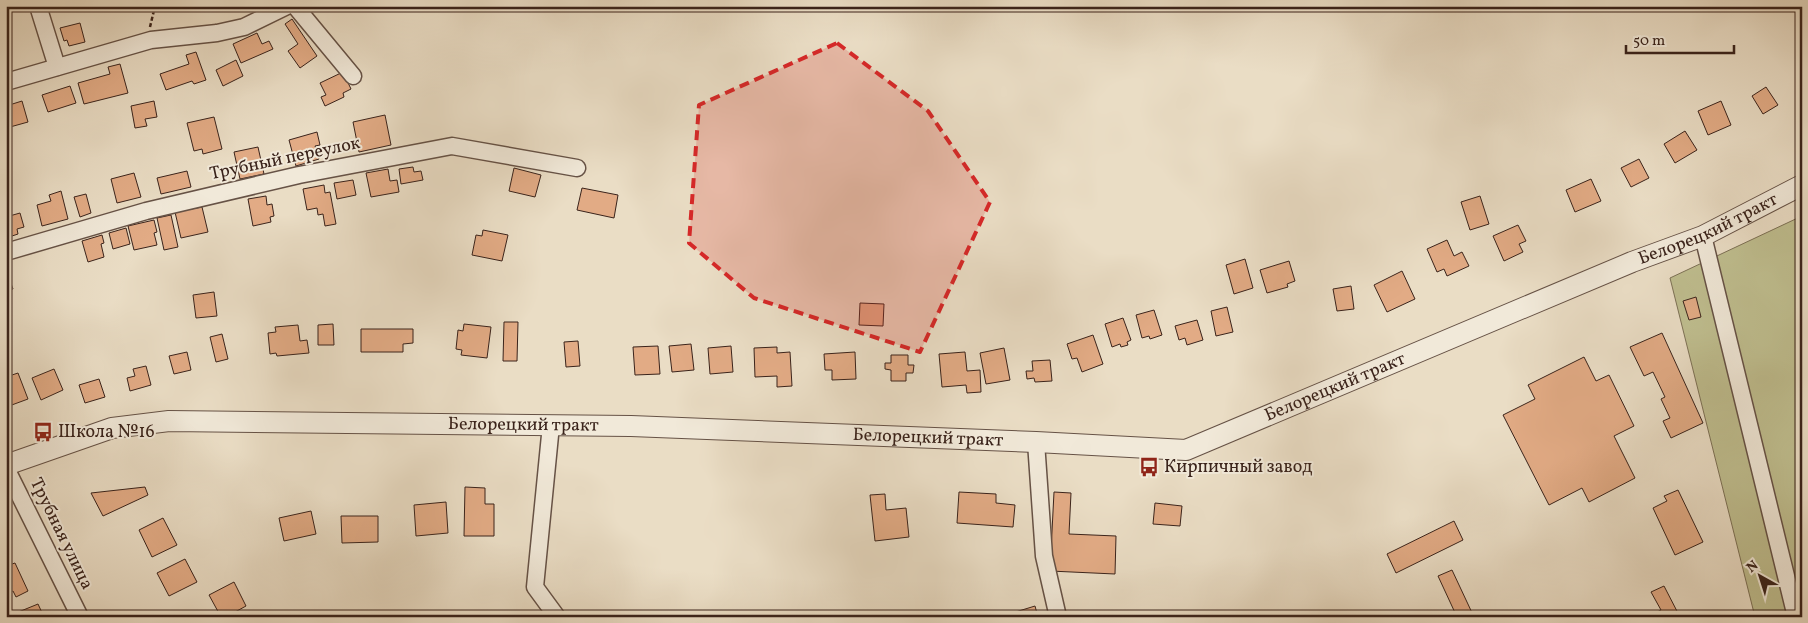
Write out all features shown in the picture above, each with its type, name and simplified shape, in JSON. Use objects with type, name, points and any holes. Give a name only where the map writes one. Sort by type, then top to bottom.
[{"type":"street","points":[[38,6],[57,67]]},
{"type":"street","points":[[6,82],[152,40],[217,33],[244,26],[287,6]]},
{"type":"street","points":[[294,6],[353,76]]},
{"type":"street","name":"Трубный переулок","points":[[6,252],[146,211],[300,175],[452,146],[577,168]]},
{"type":"street","name":"Белорецкий тракт","points":[[6,467],[112,428],[169,421],[631,426],[1036,442],[1186,450],[1632,262],[1703,236],[1802,185]]},
{"type":"street","points":[[1703,236],[1796,617]]},
{"type":"street","points":[[551,425],[535,587],[557,617]]},
{"type":"street","points":[[1036,442],[1044,556],[1058,617]]},
{"type":"street","name":"Трубная улица","points":[[6,467],[80,617]]},
{"type":"path","points":[[150,24],[155,6]]},
{"type":"highlighted area","points":[[837,43],[928,111],[990,202],[920,352],[754,298],[689,243],[699,105]]},
{"type":"shaded area","points":[[1802,216],[1802,617],[1755,617],[1670,278]]},
{"type":"building","points":[[292,19],[317,56],[300,68],[288,51],[298,44],[285,24]]},
{"type":"building","points":[[80,23],[85,42],[69,46],[67,40],[64,41],[60,28]]},
{"type":"building","points":[[257,33],[262,44],[269,41],[273,49],[241,63],[233,44]]},
{"type":"building","points":[[196,52],[206,80],[194,84],[192,81],[166,90],[160,74],[189,64],[186,55]]},
{"type":"building","points":[[236,60],[243,76],[223,86],[216,70]]},
{"type":"building","points":[[120,64],[128,93],[84,104],[78,83],[110,74],[108,67]]},
{"type":"building","points":[[343,72],[351,89],[343,93],[344,97],[325,106],[321,97],[326,95],[320,83]]},
{"type":"building","points":[[70,86],[76,103],[48,112],[42,95]]},
{"type":"building","points":[[1766,87],[1778,105],[1763,114],[1752,96]]},
{"type":"building","points":[[22,101],[28,122],[10,127],[6,106]]},
{"type":"building","points":[[154,101],[157,117],[145,119],[147,126],[135,128],[131,106]]},
{"type":"building","points":[[1721,101],[1731,125],[1708,135],[1698,111]]},
{"type":"building","points":[[385,115],[391,145],[359,152],[353,122]]},
{"type":"building","points":[[214,117],[222,149],[203,154],[202,149],[194,151],[187,123]]},
{"type":"building","points":[[1685,131],[1697,150],[1675,163],[1664,144]]},
{"type":"building","points":[[317,132],[320,145],[315,146],[319,159],[296,166],[289,140]]},
{"type":"building","points":[[258,147],[264,174],[240,179],[234,152]]},
{"type":"building","points":[[1639,159],[1649,178],[1631,187],[1621,168]]},
{"type":"building","points":[[413,167],[414,172],[421,171],[423,180],[401,184],[399,169]]},
{"type":"building","points":[[514,168],[541,175],[535,197],[509,191]]},
{"type":"building","points":[[388,169],[390,181],[397,180],[399,192],[371,197],[366,173]]},
{"type":"building","points":[[187,171],[191,187],[161,194],[157,178]]},
{"type":"building","points":[[134,173],[141,197],[117,203],[111,179]]},
{"type":"building","points":[[1591,179],[1601,201],[1575,212],[1566,190]]},
{"type":"building","points":[[353,180],[356,195],[337,199],[334,183]]},
{"type":"building","points":[[324,185],[325,193],[330,192],[336,224],[325,226],[323,214],[318,215],[317,208],[307,210],[303,189]]},
{"type":"building","points":[[582,188],[618,195],[614,218],[577,210]]},
{"type":"building","points":[[61,191],[68,219],[42,226],[37,205],[51,201],[49,195]]},
{"type":"building","points":[[86,194],[91,213],[80,217],[74,197]]},
{"type":"building","points":[[266,196],[267,205],[272,204],[274,216],[270,217],[271,222],[253,226],[248,199]]},
{"type":"building","points":[[1480,196],[1489,224],[1470,230],[1461,202]]},
{"type":"building","points":[[202,207],[208,232],[181,238],[175,212]]},
{"type":"building","points":[[20,213],[24,227],[17,229],[18,234],[6,238],[6,217]]},
{"type":"building","points":[[171,215],[178,247],[164,250],[157,218]]},
{"type":"building","points":[[154,220],[157,232],[154,233],[157,245],[134,250],[128,226]]},
{"type":"building","points":[[1518,225],[1526,241],[1519,244],[1523,252],[1504,261],[1493,236]]},
{"type":"building","points":[[126,228],[130,244],[113,249],[109,233]]},
{"type":"building","points":[[483,230],[508,235],[502,261],[472,255],[476,235],[482,236]]},
{"type":"building","points":[[102,235],[104,243],[101,244],[104,257],[88,262],[82,241]]},
{"type":"building","points":[[1447,240],[1454,256],[1462,252],[1469,266],[1447,276],[1444,269],[1437,272],[1427,249]]},
{"type":"building","points":[[1245,259],[1253,288],[1234,294],[1226,265]]},
{"type":"building","points":[[1289,261],[1295,281],[1287,284],[1288,287],[1267,293],[1260,270]]},
{"type":"building","points":[[6,269],[13,289],[6,291]]},
{"type":"building","points":[[1402,271],[1415,299],[1387,312],[1374,285]]},
{"type":"building","points":[[1351,286],[1354,309],[1337,311],[1333,289]]},
{"type":"building","points":[[214,292],[217,316],[196,318],[193,295]]},
{"type":"building","points":[[1696,297],[1701,317],[1689,320],[1683,301]]},
{"type":"building","points":[[860,303],[884,304],[883,326],[859,325]]},
{"type":"building","points":[[1227,307],[1233,332],[1216,336],[1211,311]]},
{"type":"building","points":[[1154,310],[1162,335],[1150,339],[1149,336],[1142,338],[1136,315]]},
{"type":"building","points":[[1123,318],[1131,340],[1127,342],[1128,345],[1121,347],[1120,344],[1112,347],[1105,324]]},
{"type":"building","points":[[1197,320],[1203,340],[1187,345],[1185,338],[1179,340],[1175,326]]},
{"type":"building","points":[[504,322],[518,322],[517,361],[503,361]]},
{"type":"building","points":[[333,324],[334,345],[318,345],[318,325]]},
{"type":"building","points":[[464,324],[491,327],[487,358],[461,355],[462,350],[456,349],[458,330],[463,331]]},
{"type":"building","points":[[298,325],[300,341],[307,340],[309,353],[277,356],[276,353],[270,354],[268,333],[276,332],[275,327]]},
{"type":"building","points":[[361,329],[413,329],[413,343],[403,344],[403,352],[361,352]]},
{"type":"building","points":[[1662,333],[1703,423],[1671,438],[1663,421],[1670,418],[1661,399],[1665,397],[1653,372],[1644,376],[1630,347]]},
{"type":"building","points":[[222,334],[228,359],[216,362],[210,337]]},
{"type":"building","points":[[1093,335],[1103,364],[1082,372],[1077,358],[1072,359],[1067,344]]},
{"type":"building","points":[[578,341],[580,366],[566,367],[564,342]]},
{"type":"building","points":[[691,344],[694,370],[672,372],[669,346]]},
{"type":"building","points":[[658,346],[660,374],[635,375],[633,347]]},
{"type":"building","points":[[731,346],[733,372],[710,374],[708,348]]},
{"type":"building","points":[[777,347],[777,353],[790,352],[792,386],[777,387],[777,376],[755,377],[754,348]]},
{"type":"building","points":[[1004,348],[1010,380],[986,384],[980,353]]},
{"type":"building","points":[[187,352],[191,370],[174,374],[169,356]]},
{"type":"building","points":[[855,352],[856,379],[832,380],[832,370],[825,370],[824,354]]},
{"type":"building","points":[[965,352],[967,371],[980,370],[981,392],[967,393],[966,385],[942,387],[939,354]]},
{"type":"building","points":[[891,355],[908,355],[908,365],[914,365],[913,373],[906,373],[906,381],[891,381],[891,370],[885,369],[885,363],[891,363]]},
{"type":"building","points":[[1584,357],[1596,381],[1609,375],[1634,426],[1614,436],[1635,478],[1589,502],[1582,488],[1549,505],[1503,415],[1535,399],[1528,385]]},
{"type":"building","points":[[1050,360],[1052,381],[1035,382],[1034,378],[1027,379],[1026,371],[1033,371],[1032,361]]},
{"type":"building","points":[[146,366],[151,385],[130,391],[127,378],[135,376],[133,369]]},
{"type":"building","points":[[54,369],[63,390],[41,400],[32,378]]},
{"type":"building","points":[[18,373],[28,399],[9,406],[6,397],[6,377]]},
{"type":"building","points":[[99,379],[105,397],[85,403],[79,385]]},
{"type":"building","points":[[6,413],[11,425],[8,427],[11,435],[6,436]]},
{"type":"building","points":[[145,487],[148,495],[103,516],[91,493]]},
{"type":"building","points":[[465,487],[485,488],[485,504],[494,504],[494,536],[464,536]]},
{"type":"building","points":[[1678,490],[1703,542],[1675,555],[1653,508],[1667,501],[1664,496]]},
{"type":"building","points":[[959,492],[996,494],[996,503],[1015,505],[1013,527],[957,523]]},
{"type":"building","points":[[1054,492],[1071,493],[1069,534],[1116,536],[1115,574],[1050,571]]},
{"type":"building","points":[[885,494],[886,510],[906,508],[909,537],[875,541],[870,495]]},
{"type":"building","points":[[446,502],[448,533],[416,536],[414,505]]},
{"type":"building","points":[[1155,503],[1182,506],[1180,526],[1153,524]]},
{"type":"building","points":[[311,511],[316,534],[284,541],[279,518]]},
{"type":"building","points":[[341,516],[378,516],[378,542],[342,543]]},
{"type":"building","points":[[163,518],[177,545],[152,557],[139,530]]},
{"type":"building","points":[[1454,521],[1463,540],[1396,573],[1387,554]]},
{"type":"building","points":[[185,559],[197,582],[169,596],[157,573]]},
{"type":"building","points":[[15,563],[28,591],[16,597],[13,591],[6,594],[6,566]]},
{"type":"building","points":[[1452,570],[1474,617],[1457,617],[1438,576]]},
{"type":"building","points":[[234,582],[246,606],[226,617],[221,617],[209,595]]},
{"type":"building","points":[[1664,586],[1680,617],[1654,617],[1653,614],[1661,610],[1651,592]]},
{"type":"building","points":[[38,604],[44,617],[17,617],[16,613]]},
{"type":"building","points":[[1035,606],[1038,617],[1009,617],[1009,614]]},
{"type":"place","name":"Школа №16","points":[[43,432]]},
{"type":"place","name":"Кирпичный завод","points":[[1149,467]]}]
